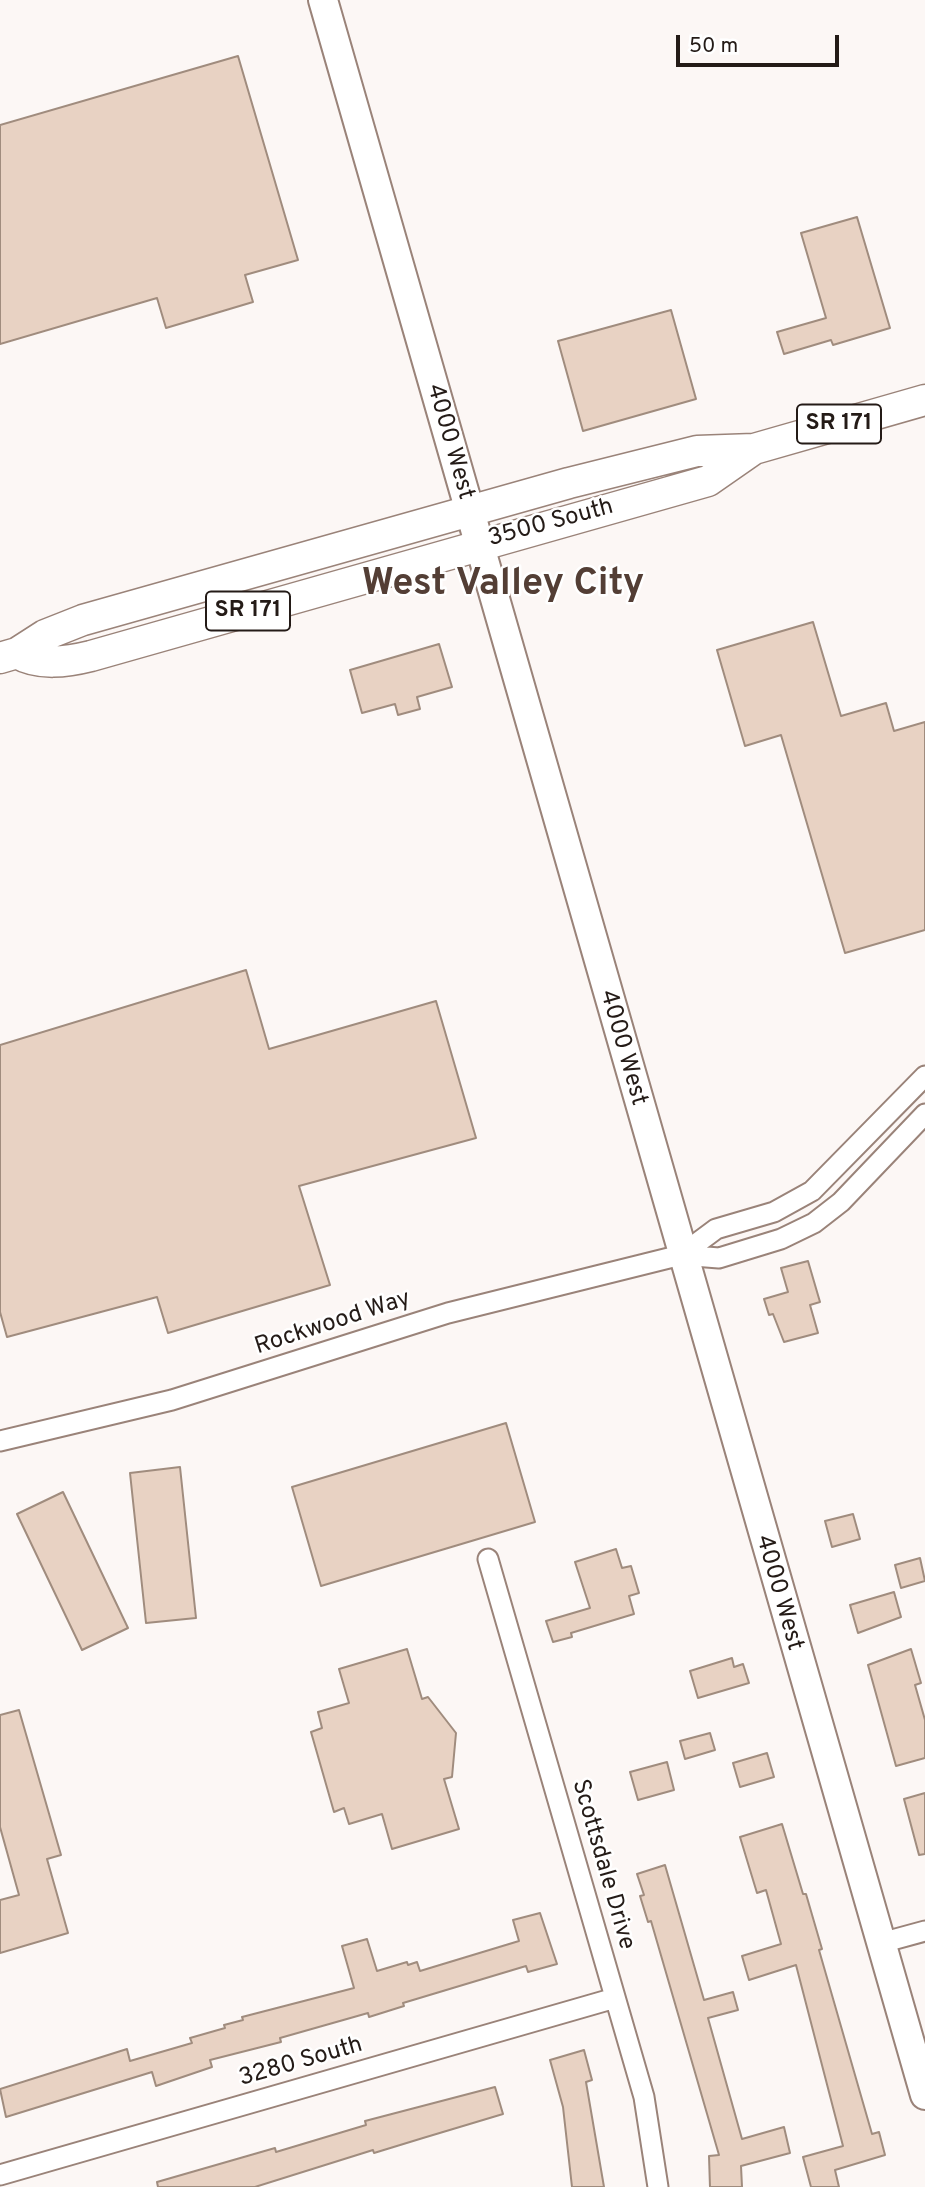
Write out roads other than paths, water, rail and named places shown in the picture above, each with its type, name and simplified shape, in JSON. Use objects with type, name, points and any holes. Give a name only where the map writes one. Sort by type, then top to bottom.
[{"type":"main road","name":"3500 South","points":[[9,656],[45,635],[83,620],[468,510],[697,451],[754,449],[925,400]]},
{"type":"main road","name":"3500 South","points":[[9,656],[45,662],[91,656],[708,481],[754,449]]},
{"type":"street","name":"4000 West","points":[[323,0],[681,1255],[925,2095]]},
{"type":"street","points":[[681,1255],[716,1229],[774,1212],[812,1191],[925,1076]]},
{"type":"street","points":[[681,1255],[719,1258],[766,1245],[807,1227],[841,1202],[925,1114]]},
{"type":"street","name":"Rockwood Way","points":[[0,1441],[172,1400],[448,1313],[681,1255]]},
{"type":"street","name":"Scottsdale Drive","points":[[488,1559],[650,2118],[658,2187]]},
{"type":"street","points":[[881,1943],[925,1931]]},
{"type":"street","name":"3280 South","points":[[0,2175],[615,1998]]},
{"type":"district","name":"West Valley City","points":[[503,586]]}]
